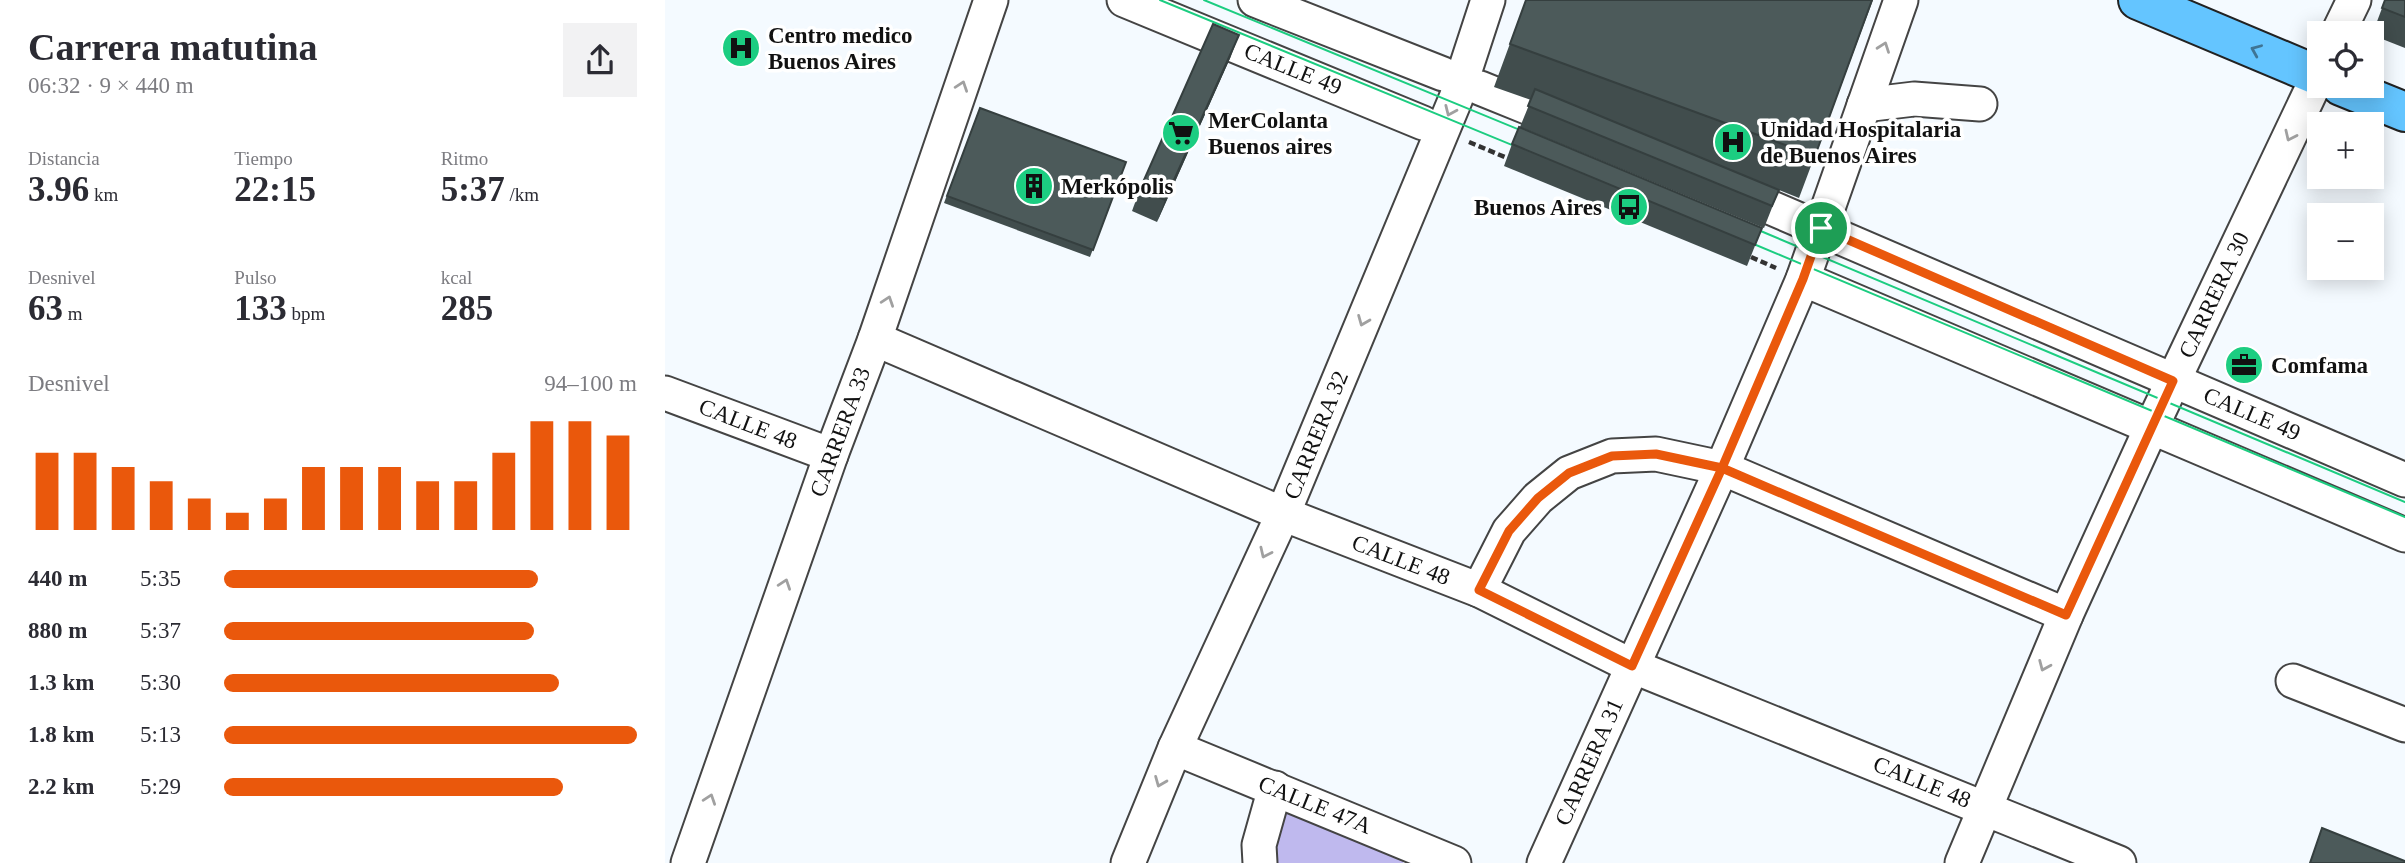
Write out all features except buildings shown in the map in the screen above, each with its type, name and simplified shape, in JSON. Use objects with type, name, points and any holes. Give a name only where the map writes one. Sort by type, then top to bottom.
[{"type":"main road","points":[[2138,0],[2307,70]]},
{"type":"main road","points":[[2371,98],[2405,112]]},
{"type":"street","name":"CARRERA 33","points":[[688,863],[831,456],[875,339],[991,0]]},
{"type":"street","name":"CALLE 49","points":[[1124,0],[1423,123]]},
{"type":"street","points":[[1255,0],[1443,74]]},
{"type":"street","name":"CARRERA 32","points":[[1128,863],[1175,748],[1283,514],[1456,98],[1488,0]]},
{"type":"street","name":"CARRERA 31","points":[[1544,863],[1722,468],[1803,279],[1901,0]]},
{"type":"street","points":[[2344,21],[2354,0]]},
{"type":"street","points":[[1480,88],[1594,134]]},
{"type":"street","name":"CARRERA 30","points":[[1962,863],[2066,615],[2307,98]]},
{"type":"street","points":[[1864,105],[1914,99],[1980,104]]},
{"type":"street","name":"CALLE 49","points":[[1708,181],[2405,480]]},
{"type":"street","points":[[1803,279],[2405,535]]},
{"type":"street","name":"CALLE 48","points":[[875,339],[1283,514],[1479,590],[1632,666],[2119,863]]},
{"type":"street","name":"CALLE 48","points":[[665,393],[831,456]]},
{"type":"street","points":[[1479,590],[1509,531],[1538,498],[1569,473],[1612,456],[1656,454],[1722,468],[2066,615]]},
{"type":"street","points":[[2293,681],[2405,725]]},
{"type":"street","name":"CALLE 47A","points":[[1175,748],[1275,788],[1413,855],[1454,863]]},
{"type":"street","points":[[1260,863],[1259,845],[1275,788]]},
{"type":"street","points":[[665,858],[678,863]]},
{"type":"path","points":[[1459,138],[1507,158]]},
{"type":"shaded area","points":[[1280,808],[1405,858],[1403,863],[1273,863]]},
{"type":"tram line","points":[[1160,0],[1529,152]]},
{"type":"tram line","points":[[1204,0],[1537,137]]},
{"type":"tram line","points":[[1744,224],[2405,502]]},
{"type":"tram line","points":[[1737,237],[2405,517]]},
{"type":"place","name":"Centro medico Buenos Aires","points":[[741,48]]},
{"type":"place","name":"MerColanta Buenos aires","points":[[1181,133]]},
{"type":"place","name":"Unidad Hospitalaria de Buenos Aires","points":[[1733,142]]},
{"type":"place","name":"Merkópolis","points":[[1034,186]]},
{"type":"place","name":"Buenos Aires","points":[[1629,207]]},
{"type":"place","name":"Comfama","points":[[2244,365]]},
{"type":"route","points":[[1821,228],[1803,279],[1722,468],[1656,454],[1612,456],[1569,473],[1538,498],[1509,531],[1479,590],[1632,666],[1722,468],[2066,615],[2173,381],[1821,228]]}]
